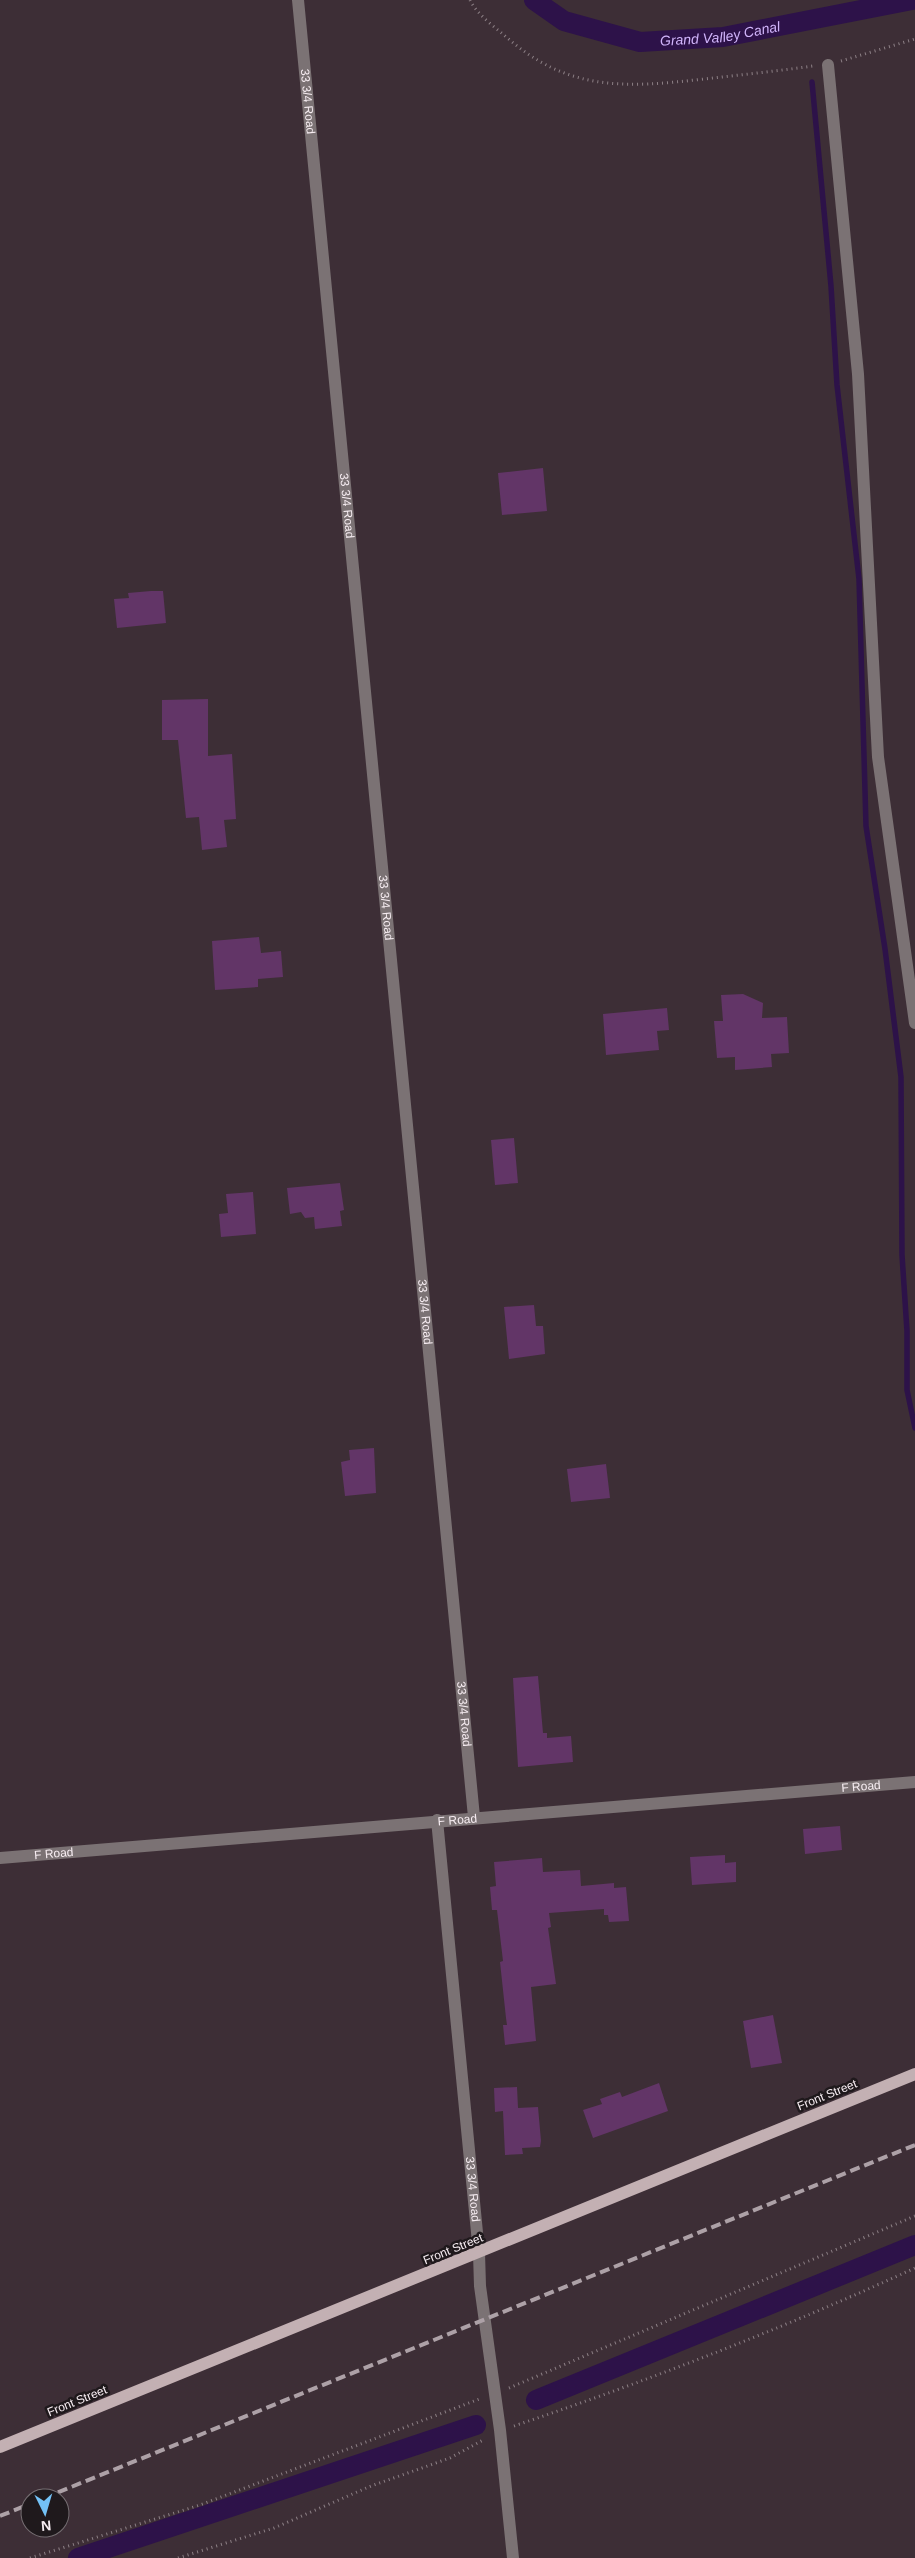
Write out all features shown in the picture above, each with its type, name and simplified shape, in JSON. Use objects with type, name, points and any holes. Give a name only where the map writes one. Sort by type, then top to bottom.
[{"type":"main road","name":"Front Street","points":[[0,2447],[915,2074]]},
{"type":"street","name":"33 3/4 Road","points":[[298,0],[474,1817]]},
{"type":"street","points":[[828,65],[858,374],[878,756],[915,1023]]},
{"type":"street","name":"F Road","points":[[0,1858],[437,1820],[915,1782]]},
{"type":"street","name":"33 3/4 Road","points":[[437,1820],[479,2253],[480,2286],[500,2430],[513,2558]]},
{"type":"path","points":[[470,0],[474,8],[512,42],[552,69],[596,82],[642,86],[828,65],[881,51],[915,39]]},
{"type":"path","points":[[30,2558],[200,2505],[495,2393],[915,2216]]},
{"type":"path","points":[[178,2558],[274,2528],[371,2486],[450,2458],[500,2430],[603,2396],[814,2314],[915,2268]]},
{"type":"building","points":[[543,468],[547,511],[502,515],[498,473]]},
{"type":"building","points":[[163,591],[166,623],[117,628],[114,599],[129,598],[128,593]]},
{"type":"building","points":[[208,699],[208,756],[232,754],[236,819],[224,820],[227,847],[202,850],[199,817],[186,818],[178,740],[162,740],[162,700]]},
{"type":"building","points":[[259,937],[261,953],[281,951],[283,977],[258,979],[258,987],[215,990],[212,941]]},
{"type":"building","points":[[743,994],[763,1003],[762,1018],[787,1017],[789,1053],[771,1054],[772,1067],[735,1070],[735,1057],[717,1058],[714,1021],[723,1021],[721,995]]},
{"type":"building","points":[[667,1008],[669,1030],[657,1031],[659,1050],[606,1055],[603,1014]]},
{"type":"building","points":[[514,1138],[518,1183],[495,1185],[491,1140]]},
{"type":"building","points":[[340,1183],[344,1210],[340,1211],[342,1226],[315,1229],[314,1217],[305,1218],[301,1212],[290,1214],[287,1188]]},
{"type":"building","points":[[253,1192],[256,1234],[221,1237],[219,1214],[228,1213],[226,1194]]},
{"type":"building","points":[[534,1305],[536,1326],[543,1326],[545,1354],[509,1359],[504,1307]]},
{"type":"building","points":[[374,1448],[376,1493],[345,1496],[341,1462],[350,1460],[349,1450]]},
{"type":"building","points":[[606,1464],[610,1498],[571,1502],[567,1469]]},
{"type":"building","points":[[538,1676],[543,1733],[547,1733],[547,1738],[571,1736],[573,1762],[518,1767],[513,1678]]},
{"type":"building","points":[[840,1826],[842,1850],[805,1854],[803,1829]]},
{"type":"building","points":[[725,1855],[725,1863],[736,1862],[736,1882],[692,1885],[690,1857]]},
{"type":"building","points":[[542,1858],[543,1872],[580,1870],[581,1886],[614,1883],[614,1888],[626,1887],[629,1921],[609,1922],[608,1915],[604,1915],[604,1909],[549,1913],[551,1927],[548,1928],[556,1984],[531,1987],[536,2041],[505,2045],[503,2025],[507,2025],[500,1962],[503,1961],[497,1910],[492,1910],[490,1887],[496,1886],[494,1862]]},
{"type":"building","points":[[773,2015],[782,2063],[751,2068],[743,2021]]},
{"type":"building","points":[[659,2083],[668,2111],[593,2138],[583,2110],[602,2104],[600,2099],[620,2092],[622,2097]]},
{"type":"building","points":[[517,2087],[518,2108],[538,2107],[540,2147],[522,2148],[523,2154],[505,2155],[503,2111],[495,2112],[494,2088]]},
{"type":"waterway","name":"Grand Valley Canal","points":[[534,0],[564,21],[640,42],[723,37],[912,0]]},
{"type":"waterway","points":[[812,82],[831,286],[837,385],[859,579],[866,826],[885,949],[901,1077],[902,1255],[907,1331],[907,1390],[915,1428]]},
{"type":"waterway","points":[[536,2400],[915,2245]]},
{"type":"waterway","points":[[78,2558],[476,2425]]},
{"type":"railway","points":[[69,2488],[915,2145]]},
{"type":"railway","points":[[0,2516],[20,2508]]}]
